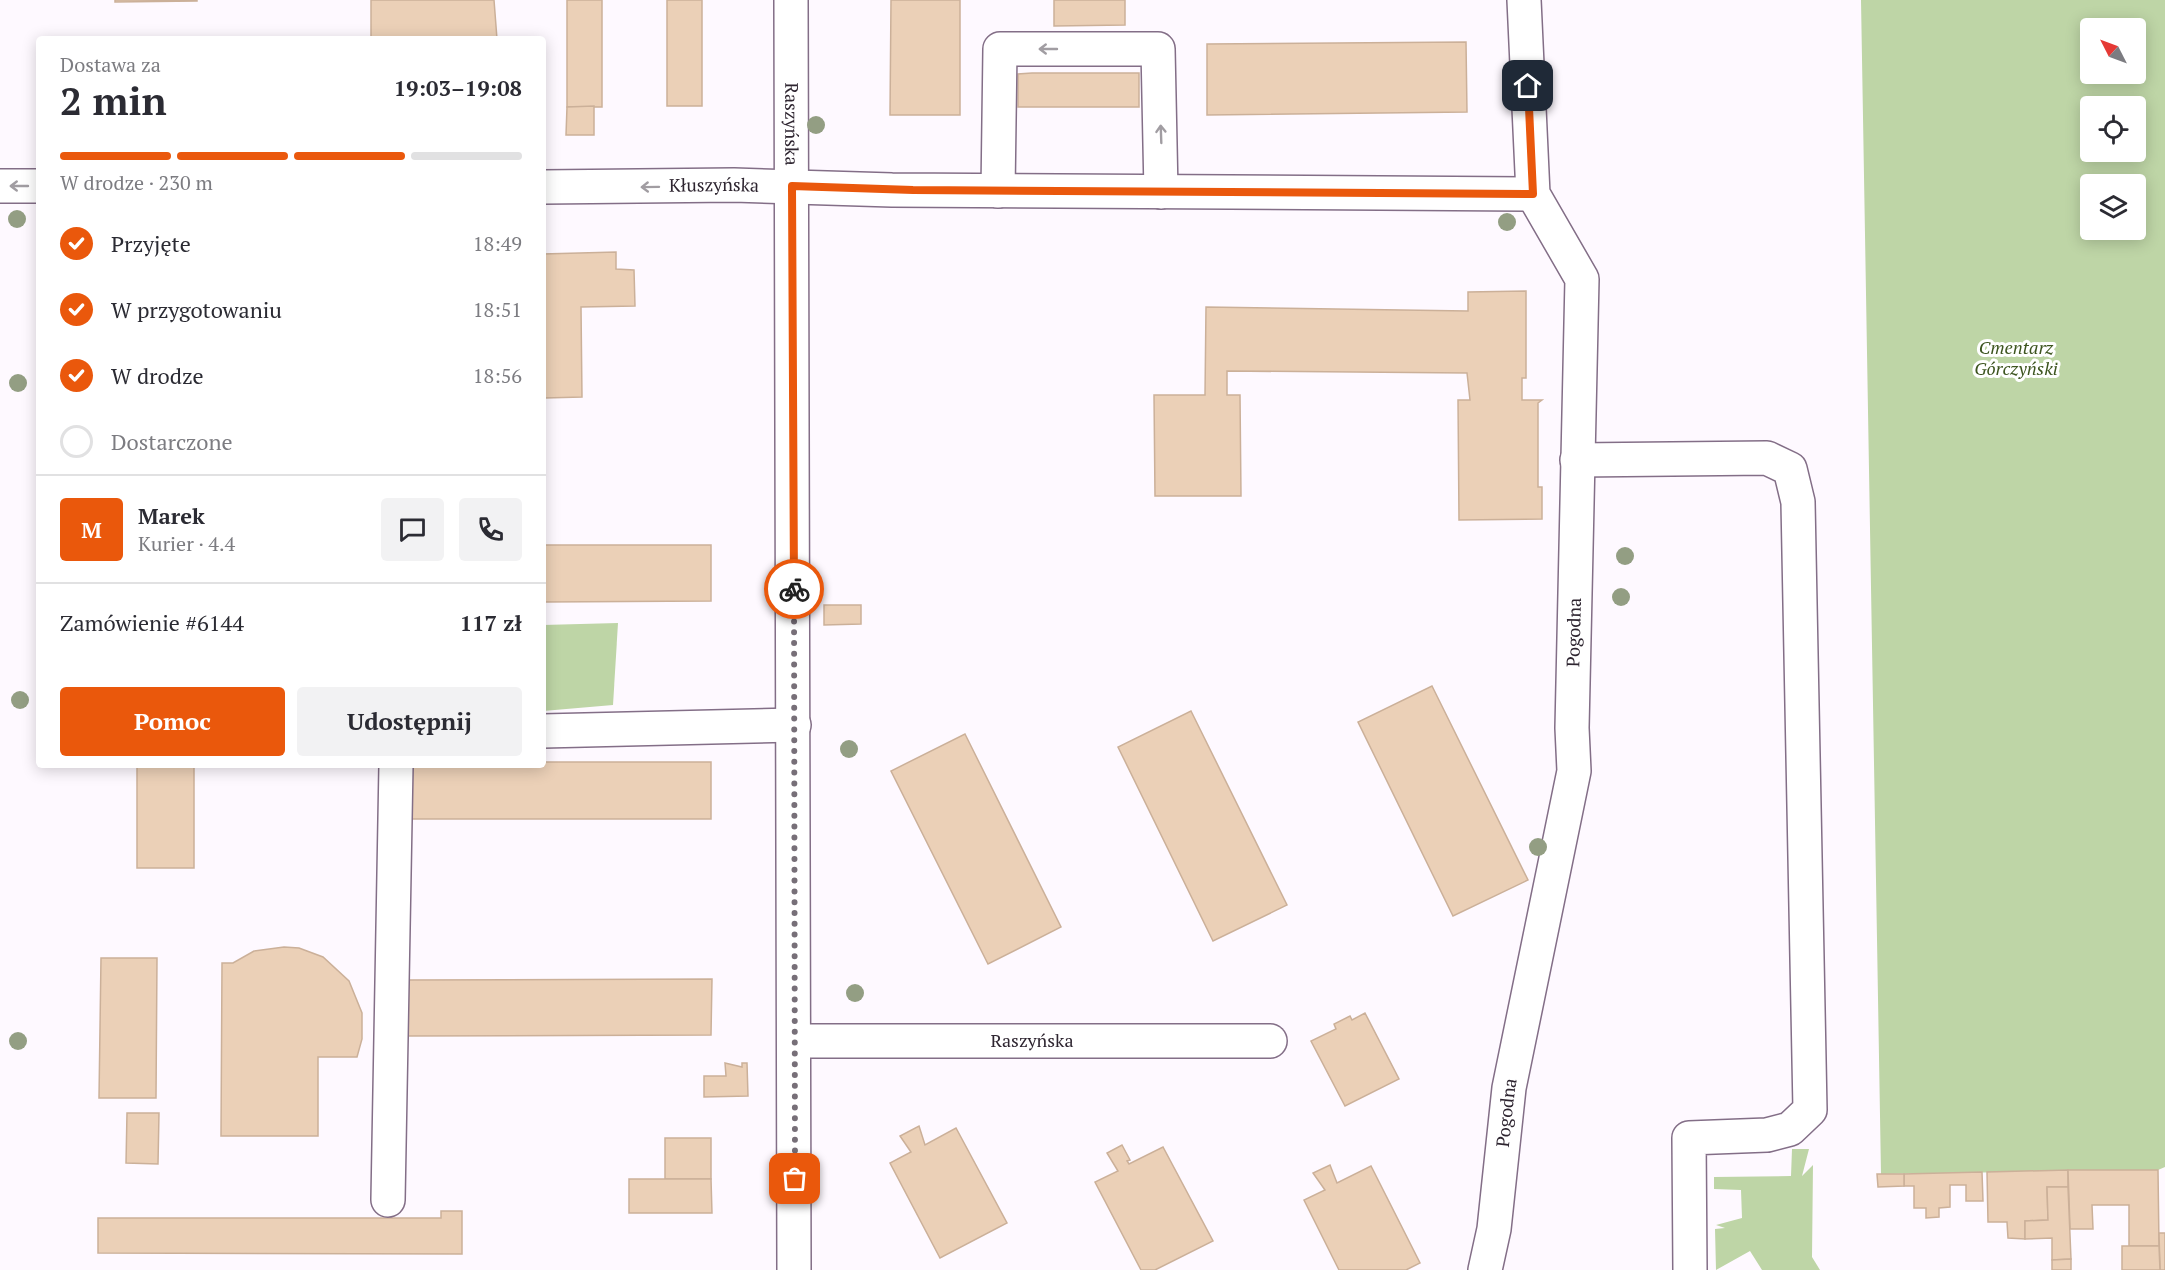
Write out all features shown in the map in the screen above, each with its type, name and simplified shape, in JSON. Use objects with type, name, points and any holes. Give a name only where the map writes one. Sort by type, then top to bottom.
[{"type":"street","name":"Raszyńska","points":[[791,0],[794,1270]]},
{"type":"street","name":"Pogodna","points":[[1485,1270],[1494,1229],[1509,1088],[1574,771],[1572,728],[1582,279],[1533,194],[1524,0]]},
{"type":"street","points":[[998,191],[1000,49],[1158,50],[1161,192]]},
{"type":"street","points":[[0,186],[36,186]]},
{"type":"street","name":"Kłuszyńska","points":[[546,187],[792,186],[998,191],[1533,194]]},
{"type":"street","points":[[1577,460],[1767,458],[1790,469],[1798,502],[1809,1110],[1790,1129],[1767,1135],[1689,1138],[1690,1270]]},
{"type":"street","points":[[546,731],[794,725]]},
{"type":"street","points":[[388,1200],[396,768]]},
{"type":"street","name":"Raszyńska","points":[[795,1041],[1270,1041]]},
{"type":"green space","name":"Cmentarz Górczyński","points":[[1861,0],[2165,0],[2165,1167],[2158,1170],[1881,1174]]},
{"type":"green space","points":[[618,623],[613,705],[546,711],[546,625]]},
{"type":"green space","points":[[1792,1149],[1809,1149],[1802,1176],[1813,1165],[1812,1257],[1820,1270],[1762,1270],[1750,1251],[1716,1270],[1715,1229],[1725,1228],[1716,1225],[1742,1218],[1741,1190],[1714,1189],[1714,1177],[1791,1176]]},
{"type":"building","points":[[115,0],[197,0],[197,1],[115,2]]},
{"type":"building","points":[[371,0],[494,0],[497,36],[371,36]]},
{"type":"building","points":[[567,0],[602,0],[602,107],[567,107]]},
{"type":"building","points":[[667,0],[702,0],[702,106],[667,106]]},
{"type":"building","points":[[891,0],[960,0],[960,115],[890,115]]},
{"type":"building","points":[[1054,0],[1125,0],[1125,25],[1054,26]]},
{"type":"building","points":[[1466,42],[1467,112],[1207,115],[1207,44]]},
{"type":"building","points":[[1139,73],[1139,107],[1018,107],[1018,74]]},
{"type":"building","points":[[594,106],[594,135],[566,135],[567,107]]},
{"type":"building","points":[[616,252],[616,269],[634,270],[635,306],[581,307],[582,397],[546,398],[546,254]]},
{"type":"building","points":[[1526,291],[1526,378],[1522,378],[1522,400],[1542,400],[1538,403],[1538,487],[1542,487],[1542,519],[1459,520],[1458,400],[1470,400],[1467,373],[1227,371],[1227,395],[1240,395],[1241,496],[1155,496],[1154,395],[1205,395],[1206,307],[1468,311],[1468,292]]},
{"type":"building","points":[[546,545],[711,545],[711,601],[546,602]]},
{"type":"building","points":[[824,605],[861,605],[861,624],[824,625]]},
{"type":"building","points":[[1432,686],[1528,880],[1453,916],[1358,722]]},
{"type":"building","points":[[1191,711],[1287,905],[1213,941],[1118,747]]},
{"type":"building","points":[[965,734],[1061,927],[988,964],[891,771]]},
{"type":"building","points":[[546,762],[711,762],[711,819],[406,819],[406,768],[546,768]]},
{"type":"building","points":[[137,768],[194,768],[194,868],[137,868]]},
{"type":"building","points":[[284,947],[299,948],[323,957],[349,981],[362,1013],[362,1039],[357,1057],[318,1057],[318,1136],[221,1136],[222,963],[233,963],[254,951]]},
{"type":"building","points":[[101,958],[157,958],[156,1098],[99,1098]]},
{"type":"building","points":[[712,979],[711,1035],[406,1036],[406,980]]},
{"type":"building","points":[[1365,1013],[1399,1079],[1345,1106],[1311,1041],[1336,1029],[1334,1024],[1350,1016],[1352,1020]]},
{"type":"building","points":[[725,1063],[742,1067],[742,1063],[747,1063],[748,1096],[704,1097],[704,1076],[726,1076]]},
{"type":"building","points":[[127,1113],[159,1113],[158,1164],[126,1163]]},
{"type":"building","points":[[919,1126],[925,1145],[956,1128],[1007,1223],[940,1258],[890,1163],[911,1152],[900,1136]]},
{"type":"building","points":[[665,1138],[711,1138],[711,1179],[665,1179]]},
{"type":"building","points":[[1122,1145],[1130,1160],[1127,1161],[1129,1164],[1163,1147],[1213,1241],[1155,1270],[1141,1270],[1095,1182],[1118,1171],[1107,1153]]},
{"type":"building","points":[[1330,1165],[1337,1183],[1371,1166],[1420,1263],[1406,1270],[1339,1270],[1304,1200],[1325,1190],[1313,1173]]},
{"type":"building","points":[[2068,1170],[2068,1187],[2047,1187],[2048,1220],[2025,1221],[2025,1239],[2008,1238],[2007,1222],[1988,1222],[1987,1172]]},
{"type":"building","points":[[2068,1170],[2158,1170],[2159,1246],[2129,1246],[2129,1205],[2092,1205],[2093,1229],[2070,1229]]},
{"type":"building","points":[[1982,1172],[1983,1201],[1966,1201],[1966,1185],[1950,1185],[1950,1207],[1939,1208],[1939,1217],[1926,1218],[1926,1208],[1914,1208],[1914,1186],[1904,1186],[1904,1174]]},
{"type":"building","points":[[1877,1174],[1904,1174],[1904,1186],[1878,1187]]},
{"type":"building","points":[[629,1179],[711,1179],[712,1213],[629,1213]]},
{"type":"building","points":[[2047,1187],[2068,1187],[2071,1259],[2052,1260],[2052,1238],[2025,1239],[2025,1221],[2048,1220]]},
{"type":"building","points":[[441,1211],[462,1211],[462,1254],[98,1253],[98,1218],[441,1218]]},
{"type":"building","points":[[2159,1233],[2165,1233],[2165,1270],[2160,1270]]},
{"type":"building","points":[[2122,1246],[2159,1246],[2160,1270],[2122,1270]]},
{"type":"building","points":[[2071,1259],[2071,1270],[2052,1270],[2052,1260]]},
{"type":"way so far","points":[[794,589],[795,1179]]},
{"type":"route","points":[[794,589],[792,186],[913,190],[1533,194],[1528,86]]}]
